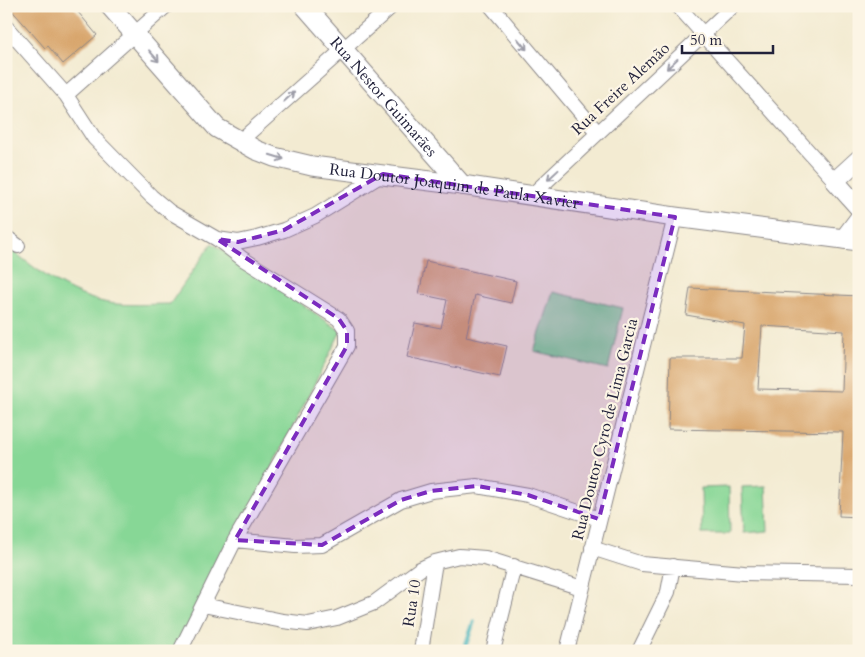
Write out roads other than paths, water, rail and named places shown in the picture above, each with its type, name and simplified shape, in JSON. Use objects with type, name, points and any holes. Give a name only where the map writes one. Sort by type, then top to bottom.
[{"type":"main road","name":"Rua Doutor Joaquim de Paula Xavier","points":[[110,6],[217,128],[240,142],[274,157],[312,166],[383,174],[675,217],[851,240]]},
{"type":"main road","name":"Rua Nestor Guimarães","points":[[305,6],[462,185]]},
{"type":"main road","points":[[851,240],[859,219]]},
{"type":"street","points":[[66,95],[166,6]]},
{"type":"street","points":[[240,142],[392,6]]},
{"type":"street","points":[[491,6],[598,133]]},
{"type":"street","points":[[678,6],[859,208]]},
{"type":"street","name":"Rua Freire Alemão","points":[[532,195],[733,6]]},
{"type":"street","points":[[6,27],[66,95],[94,138],[151,196],[170,212],[217,240],[243,259],[339,320],[347,331],[347,346],[235,540],[180,651]]},
{"type":"street","points":[[835,181],[859,159]]},
{"type":"street","points":[[217,240],[238,242],[284,230],[315,216],[383,174]]},
{"type":"street","name":"Rua Doutor Cyro de Lima Garcia","points":[[567,651],[675,217]]},
{"type":"street","points":[[6,237],[18,246]]},
{"type":"street","points":[[235,540],[295,546],[322,544],[401,500],[431,490],[477,486],[528,494],[600,519]]},
{"type":"street","points":[[592,548],[642,564],[744,573],[859,576]]},
{"type":"street","points":[[203,605],[308,624],[337,618],[374,603],[420,569],[435,562],[460,556],[485,558],[582,588]]},
{"type":"street","name":"Rua 10","points":[[420,650],[435,562]]},
{"type":"street","points":[[493,651],[514,566]]},
{"type":"street","points":[[639,651],[668,592],[673,566]]},
{"type":"waterway","points":[[464,651],[474,621]]}]
